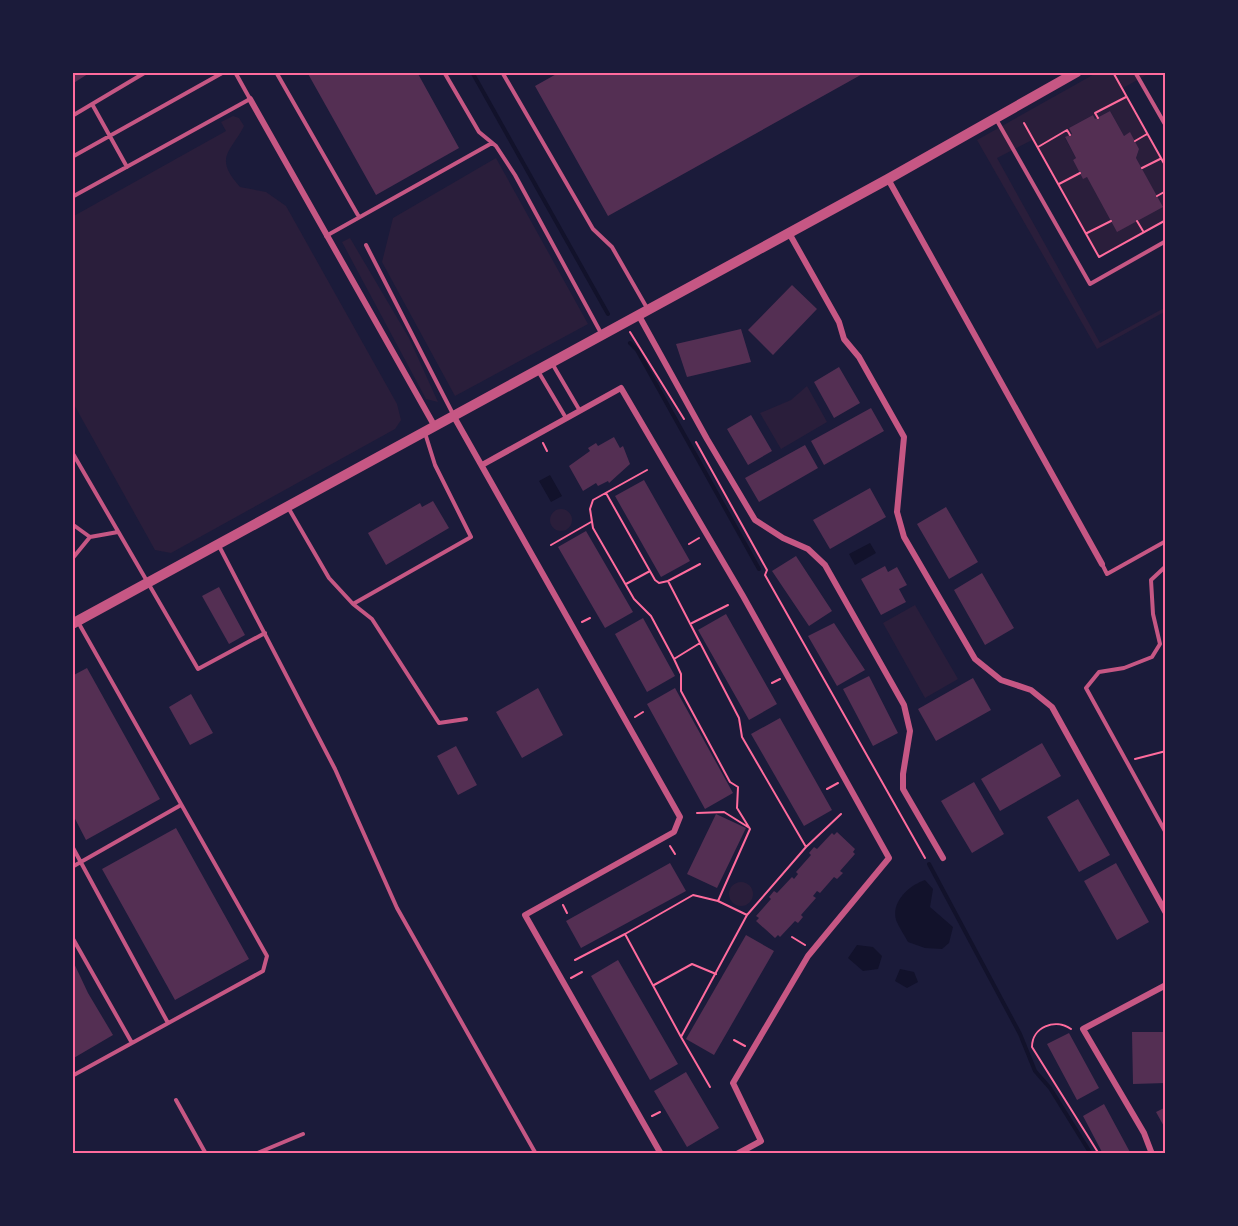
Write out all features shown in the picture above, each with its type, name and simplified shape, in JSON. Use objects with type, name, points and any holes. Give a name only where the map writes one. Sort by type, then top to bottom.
[{"type":"street","points":[[75,622],[996,119],[1064,76],[1077,72]]},
{"type":"street","points":[[250,99],[429,428]]},
{"type":"street","points":[[888,178],[1102,564]]},
{"type":"street","points":[[789,233],[839,322],[844,339],[859,357],[904,437],[897,512],[904,537],[975,659],[1001,680],[1031,690],[1052,707],[1166,913]]},
{"type":"street","points":[[642,311],[755,520],[783,538],[808,549],[825,565],[904,705],[910,731],[903,789],[943,858]]},
{"type":"street","points":[[482,465],[621,388],[743,596],[889,858],[813,950],[733,1083],[761,1142],[737,1154]]},
{"type":"street","points":[[453,414],[680,817],[678,828],[525,915],[661,1154]]},
{"type":"street","points":[[1152,1154],[1144,1133],[1083,1029],[1166,985]]},
{"type":"lane","points":[[72,116],[146,72]]},
{"type":"lane","points":[[72,157],[224,72]]},
{"type":"lane","points":[[72,197],[250,99],[235,72]]},
{"type":"lane","points":[[276,72],[359,217]]},
{"type":"lane","points":[[444,72],[479,132],[492,143],[515,175],[602,334]]},
{"type":"lane","points":[[502,72],[593,230],[612,247],[642,311]]},
{"type":"lane","points":[[1135,72],[1166,126]]},
{"type":"lane","points":[[92,104],[127,167]]},
{"type":"lane","points":[[996,119],[1090,284],[1166,241]]},
{"type":"lane","points":[[326,236],[492,143]]},
{"type":"lane","points":[[366,245],[453,414]]},
{"type":"lane","points":[[552,362],[580,411]]},
{"type":"lane","points":[[538,370],[566,418]]},
{"type":"lane","points":[[353,604],[471,537],[435,465],[429,428]]},
{"type":"lane","points":[[72,452],[198,669],[265,633]]},
{"type":"lane","points":[[287,506],[329,578],[353,604],[372,619],[439,723],[466,719]]},
{"type":"lane","points":[[72,524],[90,537]]},
{"type":"lane","points":[[72,559],[90,537],[118,532]]},
{"type":"lane","points":[[1102,564],[1107,574],[1166,541]]},
{"type":"lane","points":[[218,544],[336,769],[397,908],[536,1154]]},
{"type":"lane","points":[[1166,566],[1151,580],[1153,615],[1160,644],[1152,657],[1124,668],[1099,672],[1086,688],[1166,833]]},
{"type":"lane","points":[[72,1076],[263,971],[267,956],[75,622]]},
{"type":"lane","points":[[72,867],[181,805]]},
{"type":"lane","points":[[72,846],[168,1023]]},
{"type":"lane","points":[[72,937],[132,1043]]},
{"type":"lane","points":[[176,1100],[206,1154]]},
{"type":"lane","points":[[255,1154],[303,1134]]},
{"type":"path","points":[[1114,74],[1166,167]]},
{"type":"path","points":[[1098,117],[1095,113],[1126,96]]},
{"type":"path","points":[[1024,123],[1099,257],[1166,220]]},
{"type":"path","points":[[1038,147],[1067,130],[1070,135]]},
{"type":"path","points":[[1135,141],[1147,134]]},
{"type":"path","points":[[1142,168],[1161,158]]},
{"type":"path","points":[[1059,184],[1080,173]]},
{"type":"path","points":[[1156,196],[1166,190]]},
{"type":"path","points":[[1086,234],[1111,221]]},
{"type":"path","points":[[1137,221],[1144,232]]},
{"type":"path","points":[[624,322],[688,426]]},
{"type":"path","points":[[693,434],[767,570],[765,575],[925,858]]},
{"type":"path","points":[[647,470],[593,500],[591,522],[625,585],[639,606],[651,616],[674,658],[681,674],[681,691],[730,782],[738,787],[736,808],[750,829]]},
{"type":"path","points":[[606,493],[658,583],[668,581],[700,564]]},
{"type":"path","points":[[550,545],[591,522]]},
{"type":"path","points":[[567,530],[569,534]]},
{"type":"path","points":[[625,585],[650,571]]},
{"type":"path","points":[[668,581],[739,718],[742,737],[806,847]]},
{"type":"path","points":[[692,624],[728,605]]},
{"type":"path","points":[[674,658],[700,643]]},
{"type":"path","points":[[1126,761],[1166,751]]},
{"type":"path","points":[[697,813],[724,812],[750,829]]},
{"type":"path","points":[[681,1037],[747,915],[806,847],[841,814]]},
{"type":"path","points":[[718,901],[750,829]]},
{"type":"path","points":[[575,960],[693,895],[735,907],[747,915]]},
{"type":"path","points":[[625,934],[710,1087]]},
{"type":"path","points":[[792,937],[813,950]]},
{"type":"path","points":[[653,986],[692,964],[716,974]]},
{"type":"path","points":[[1071,1029],[1063,1024],[1053,1023],[1037,1031],[1032,1039],[1032,1047],[1099,1154]]},
{"type":"shaded area","points":[[1098,72],[1152,72],[1121,89],[1166,168],[1166,220],[1099,257],[1032,140],[997,158],[1100,343],[1166,307],[1166,311],[1097,349],[977,140]],"holes":[[[1110,111],[1124,136],[1130,133],[1139,149],[1136,158],[1162,207],[1087,177],[1083,178],[1073,160],[1076,158],[1065,138],[1072,134],[1069,128],[1093,115],[1095,119]]]},
{"type":"shaded area","points":[[233,116],[239,118],[244,126],[227,155],[227,168],[240,187],[266,192],[286,206],[397,404],[401,420],[395,429],[171,553],[155,550],[72,401],[72,217],[226,131],[221,122]]},
{"type":"shaded area","points":[[496,158],[588,324],[455,396],[382,262],[393,218]]},
{"type":"shaded area","points":[[350,238],[409,338],[438,402],[426,399],[342,242]]},
{"type":"shaded area","points":[[807,386],[827,422],[781,449],[760,413],[791,400]]},
{"type":"shaded area","points":[[550,475],[562,496],[551,502],[539,481]]},
{"type":"shaded area","points":[[557,509],[565,509],[572,516],[572,524],[565,531],[557,531],[550,524],[550,516]]},
{"type":"shaded area","points":[[870,543],[876,553],[855,565],[849,554]]},
{"type":"shaded area","points":[[915,605],[958,679],[925,698],[883,623]]},
{"type":"shaded area","points":[[925,880],[933,889],[930,907],[953,927],[949,943],[942,949],[925,948],[908,942],[896,920],[896,906],[899,900],[913,886]]},
{"type":"shaded area","points":[[741,882],[750,885],[753,894],[750,903],[741,906],[732,903],[729,894],[732,885]]},
{"type":"shaded area","points":[[857,945],[873,947],[882,956],[878,969],[863,971],[848,958]]},
{"type":"shaded area","points":[[900,969],[914,972],[918,982],[907,988],[895,981]]},
{"type":"building","points":[[72,72],[91,72],[72,84]]},
{"type":"building","points":[[307,72],[417,72],[459,148],[376,195]]},
{"type":"building","points":[[560,72],[866,72],[608,216],[535,86]]},
{"type":"building","points":[[1110,111],[1124,136],[1130,132],[1139,149],[1136,158],[1163,207],[1117,232],[1087,177],[1083,179],[1073,160],[1076,158],[1065,137],[1072,134],[1069,128],[1093,115],[1095,119]]},
{"type":"building","points":[[792,285],[817,309],[773,355],[748,330]]},
{"type":"building","points":[[741,329],[751,362],[687,377],[676,344]]},
{"type":"building","points":[[839,367],[860,403],[834,418],[814,382]]},
{"type":"building","points":[[871,408],[884,431],[824,465],[811,441]]},
{"type":"building","points":[[751,415],[772,451],[748,465],[727,429]]},
{"type":"building","points":[[614,437],[620,448],[623,446],[630,464],[609,483],[608,481],[598,486],[596,483],[583,491],[569,466],[590,451],[588,448],[596,443],[598,446]]},
{"type":"building","points":[[805,445],[818,468],[759,502],[745,478]]},
{"type":"building","points":[[644,480],[690,561],[661,577],[615,496]]},
{"type":"building","points":[[870,488],[886,517],[830,549],[813,520]]},
{"type":"building","points":[[433,501],[449,528],[386,565],[368,533],[420,503],[422,507]]},
{"type":"building","points":[[946,507],[978,562],[949,579],[917,524]]},
{"type":"building","points":[[586,531],[633,612],[605,628],[558,547]]},
{"type":"building","points":[[796,556],[832,611],[809,626],[772,571]]},
{"type":"building","points":[[885,566],[888,572],[897,567],[907,585],[899,589],[906,602],[881,615],[861,579]]},
{"type":"building","points":[[982,573],[1014,628],[985,645],[954,590]]},
{"type":"building","points":[[219,587],[245,635],[229,644],[202,596]]},
{"type":"building","points":[[726,614],[777,704],[749,720],[698,630]]},
{"type":"building","points":[[643,618],[675,676],[647,692],[615,634]]},
{"type":"building","points":[[834,623],[865,670],[837,686],[808,636]]},
{"type":"building","points":[[87,668],[160,799],[86,840],[72,813],[72,676]]},
{"type":"building","points":[[869,676],[898,733],[873,746],[843,689]]},
{"type":"building","points":[[973,678],[991,710],[936,741],[918,709]]},
{"type":"building","points":[[538,688],[563,735],[522,758],[496,712]]},
{"type":"building","points":[[675,688],[733,793],[705,809],[647,704]]},
{"type":"building","points":[[191,694],[213,733],[190,745],[169,707]]},
{"type":"building","points":[[780,718],[832,810],[804,826],[751,734]]},
{"type":"building","points":[[1042,743],[1061,776],[1000,811],[981,779]]},
{"type":"building","points":[[456,746],[477,785],[458,795],[437,756]]},
{"type":"building","points":[[974,782],[1004,834],[972,853],[941,801]]},
{"type":"building","points":[[1078,799],[1110,855],[1079,872],[1047,817]]},
{"type":"building","points":[[716,814],[746,828],[717,888],[687,874]]},
{"type":"building","points":[[176,828],[249,959],[175,1000],[102,869]]},
{"type":"building","points":[[837,832],[855,849],[853,852],[855,854],[840,871],[843,873],[837,879],[834,877],[820,893],[817,891],[813,896],[816,898],[801,915],[803,917],[798,923],[795,921],[780,937],[778,935],[775,938],[756,921],[759,918],[756,916],[771,899],[769,897],[774,891],[777,893],[792,877],[794,879],[798,874],[796,872],[811,855],[809,853],[814,847],[817,849],[832,833],[834,835]]},
{"type":"building","points":[[670,863],[686,891],[581,948],[566,921]]},
{"type":"building","points":[[1116,863],[1149,922],[1117,940],[1084,881]]},
{"type":"building","points":[[746,935],[774,951],[714,1055],[686,1039]]},
{"type":"building","points":[[72,959],[88,993],[113,1035],[72,1059]]},
{"type":"building","points":[[618,960],[678,1064],[650,1080],[591,976]]},
{"type":"building","points":[[1132,1032],[1166,1032],[1166,1083],[1133,1084]]},
{"type":"building","points":[[1069,1033],[1099,1088],[1077,1100],[1047,1044]]},
{"type":"building","points":[[686,1072],[719,1128],[687,1147],[654,1091]]},
{"type":"building","points":[[1104,1104],[1131,1154],[1103,1154],[1083,1116]]},
{"type":"building","points":[[1166,1107],[1166,1130],[1156,1112]]},
{"type":"waterway","points":[[472,72],[608,314]]},
{"type":"waterway","points":[[630,343],[637,350],[759,569]]},
{"type":"waterway","points":[[929,864],[1020,1034],[1035,1071],[1050,1088],[1091,1154]]}]
